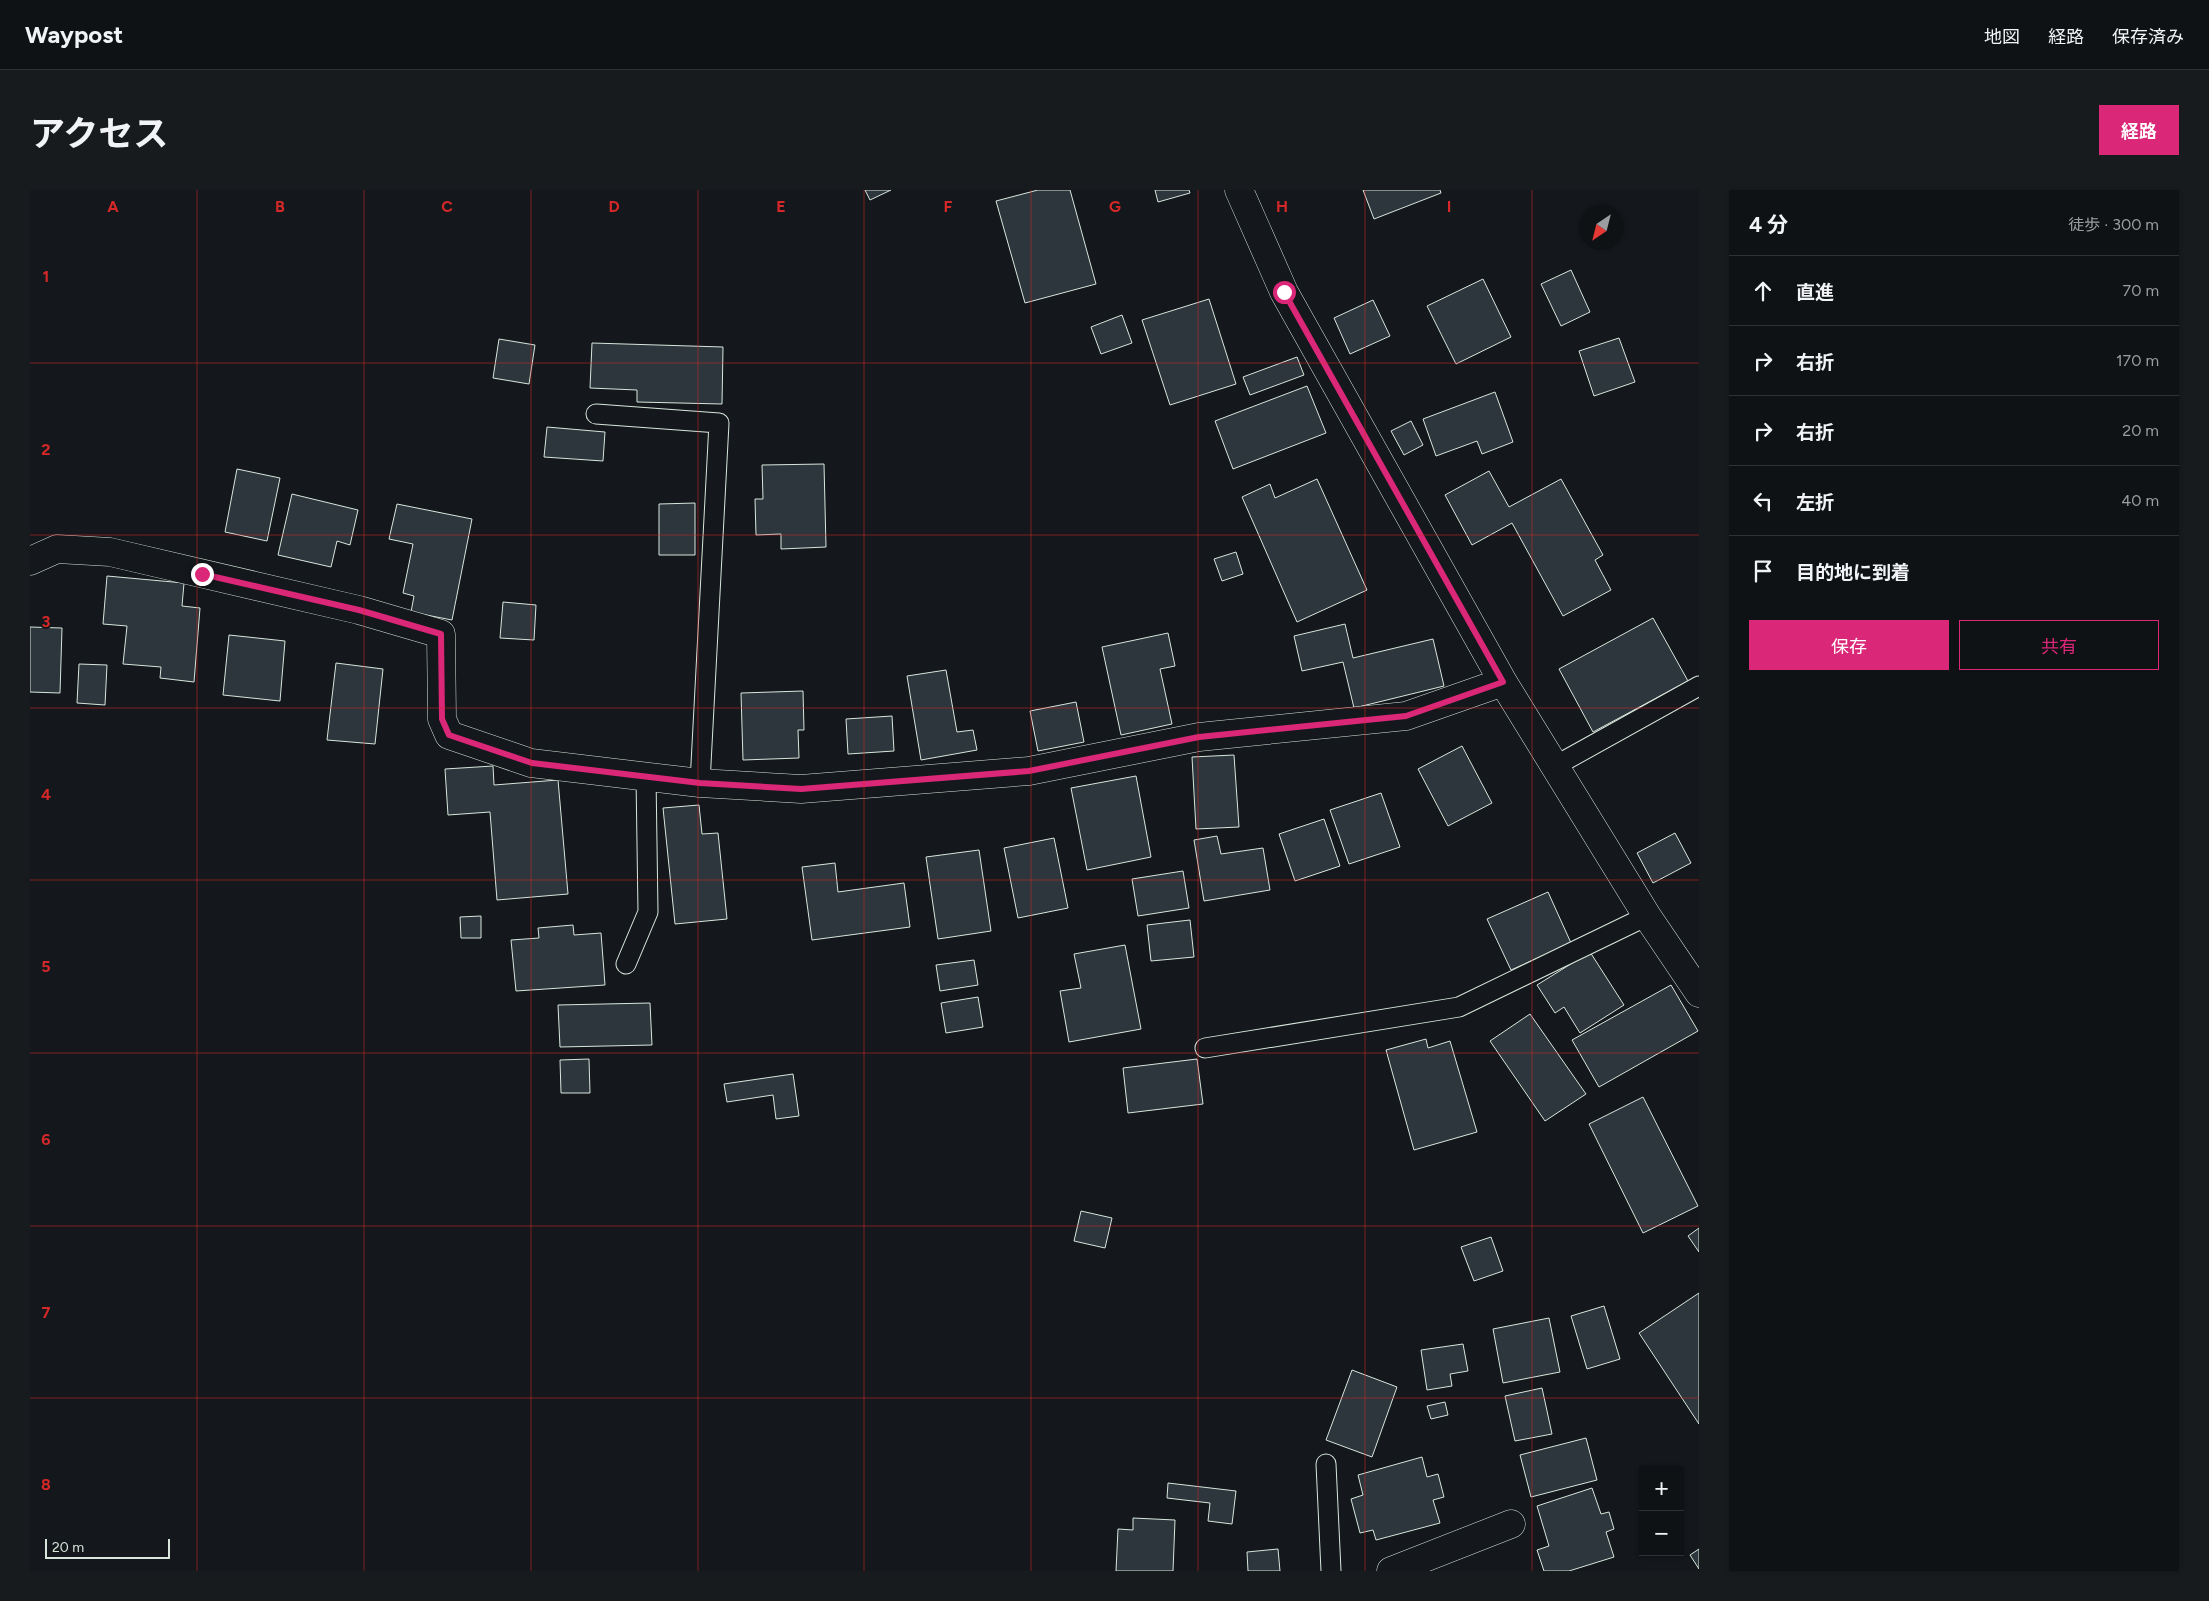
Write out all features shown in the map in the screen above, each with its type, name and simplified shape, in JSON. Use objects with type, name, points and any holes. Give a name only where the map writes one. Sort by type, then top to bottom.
[{"type":"street","points":[[1239,190],[1284,292],[1503,682],[1647,916],[1699,993]]},
{"type":"street","points":[[30,561],[57,549],[110,552],[359,610],[441,634],[442,719],[449,735],[532,763],[700,783],[801,789],[1029,771],[1199,737],[1406,716],[1503,682]]},
{"type":"street","points":[[1391,1571],[1511,1524]]},
{"type":"lane","points":[[596,414],[719,423],[700,783]]},
{"type":"lane","points":[[1555,766],[1699,686]]},
{"type":"lane","points":[[626,964],[648,912],[646,776]]},
{"type":"lane","points":[[1205,1048],[1459,1007],[1647,916]]},
{"type":"lane","points":[[1326,1464],[1331,1571]]},
{"type":"building","points":[[865,190],[891,190],[870,200]]},
{"type":"building","points":[[1038,190],[1070,190],[1096,284],[1025,303],[996,201]]},
{"type":"building","points":[[1155,190],[1189,190],[1190,193],[1158,202]]},
{"type":"building","points":[[1363,190],[1440,190],[1441,193],[1374,219]]},
{"type":"building","points":[[1571,270],[1590,312],[1561,326],[1541,284]]},
{"type":"building","points":[[1483,279],[1511,337],[1456,364],[1427,306]]},
{"type":"building","points":[[1209,299],[1236,384],[1170,405],[1142,320]]},
{"type":"building","points":[[1373,300],[1390,336],[1350,354],[1334,318]]},
{"type":"building","points":[[1122,315],[1132,343],[1101,354],[1091,327]]},
{"type":"building","points":[[1619,338],[1635,382],[1594,396],[1579,351]]},
{"type":"building","points":[[499,339],[535,345],[529,384],[493,378]]},
{"type":"building","points":[[592,343],[723,347],[722,404],[637,402],[637,390],[590,388]]},
{"type":"building","points":[[1297,357],[1304,375],[1250,395],[1243,377]]},
{"type":"building","points":[[1307,386],[1326,433],[1233,469],[1215,421]]},
{"type":"building","points":[[1495,392],[1513,442],[1482,454],[1477,441],[1436,456],[1423,419]]},
{"type":"building","points":[[1411,421],[1423,445],[1404,455],[1391,431]]},
{"type":"building","points":[[547,427],[605,432],[603,461],[544,457]]},
{"type":"building","points":[[824,464],[826,547],[781,549],[781,534],[756,535],[755,499],[763,499],[762,465]]},
{"type":"building","points":[[237,469],[280,478],[267,541],[225,532]]},
{"type":"building","points":[[1489,471],[1509,507],[1561,479],[1603,555],[1595,560],[1611,590],[1563,616],[1512,523],[1472,545],[1445,495]]},
{"type":"building","points":[[1317,479],[1367,590],[1297,622],[1242,497],[1270,484],[1275,498]]},
{"type":"building","points":[[292,494],[358,510],[350,545],[337,541],[331,567],[278,555]]},
{"type":"building","points":[[695,503],[695,555],[659,555],[659,504]]},
{"type":"building","points":[[397,504],[472,519],[452,620],[411,612],[414,596],[403,593],[413,544],[389,539]]},
{"type":"building","points":[[1236,552],[1243,574],[1222,581],[1214,559]]},
{"type":"building","points":[[107,576],[184,583],[182,606],[200,608],[194,682],[160,678],[161,667],[123,664],[127,626],[103,624]]},
{"type":"building","points":[[503,602],[536,605],[534,640],[500,638]]},
{"type":"building","points":[[1653,618],[1688,681],[1593,732],[1559,669]]},
{"type":"building","points":[[1345,624],[1353,658],[1433,639],[1444,686],[1354,708],[1343,662],[1302,671],[1294,636]]},
{"type":"building","points":[[30,627],[62,628],[60,693],[30,692]]},
{"type":"building","points":[[1168,633],[1175,666],[1160,669],[1172,724],[1121,735],[1102,647]]},
{"type":"building","points":[[229,635],[285,641],[280,701],[223,695]]},
{"type":"building","points":[[336,663],[383,669],[375,744],[327,740]]},
{"type":"building","points":[[79,664],[107,665],[105,705],[77,703]]},
{"type":"building","points":[[946,670],[957,732],[973,730],[977,750],[921,760],[907,676]]},
{"type":"building","points":[[803,691],[804,730],[798,730],[799,758],[743,760],[741,693]]},
{"type":"building","points":[[1076,702],[1084,742],[1038,751],[1030,711]]},
{"type":"building","points":[[892,716],[894,751],[848,754],[846,719]]},
{"type":"building","points":[[1462,746],[1492,803],[1448,826],[1418,769]]},
{"type":"building","points":[[1234,755],[1239,827],[1196,829],[1192,757]]},
{"type":"building","points":[[493,766],[494,785],[558,780],[568,894],[497,900],[490,812],[448,815],[445,769]]},
{"type":"building","points":[[1136,776],[1151,857],[1087,870],[1071,788]]},
{"type":"building","points":[[1381,793],[1400,847],[1349,864],[1330,810]]},
{"type":"building","points":[[699,805],[702,834],[718,833],[727,919],[675,924],[663,808]]},
{"type":"building","points":[[1324,819],[1340,866],[1295,881],[1279,834]]},
{"type":"building","points":[[1675,833],[1691,863],[1653,883],[1637,853]]},
{"type":"building","points":[[1217,836],[1221,854],[1263,848],[1270,890],[1204,901],[1194,840]]},
{"type":"building","points":[[1054,838],[1068,908],[1018,918],[1004,848]]},
{"type":"building","points":[[979,850],[991,931],[938,939],[926,857]]},
{"type":"building","points":[[835,863],[838,892],[904,883],[910,927],[812,940],[802,867]]},
{"type":"building","points":[[1183,871],[1189,908],[1138,916],[1132,879]]},
{"type":"building","points":[[1548,892],[1571,943],[1511,970],[1487,919]]},
{"type":"building","points":[[481,916],[481,938],[461,938],[460,917]]},
{"type":"building","points":[[1190,920],[1194,957],[1151,961],[1147,925]]},
{"type":"building","points":[[573,925],[574,935],[601,933],[605,985],[516,991],[511,940],[539,938],[538,928]]},
{"type":"building","points":[[1125,945],[1141,1029],[1069,1042],[1060,991],[1081,988],[1074,954]]},
{"type":"building","points":[[1590,952],[1624,1005],[1580,1033],[1564,1007],[1555,1013],[1537,985]]},
{"type":"building","points":[[974,960],[978,985],[940,991],[936,965]]},
{"type":"building","points":[[1671,985],[1698,1031],[1599,1087],[1572,1040]]},
{"type":"building","points":[[978,997],[983,1027],[946,1033],[941,1003]]},
{"type":"building","points":[[650,1003],[652,1045],[560,1047],[558,1005]]},
{"type":"building","points":[[1530,1014],[1586,1094],[1545,1121],[1490,1041]]},
{"type":"building","points":[[1426,1039],[1428,1048],[1450,1041],[1477,1132],[1414,1150],[1386,1050]]},
{"type":"building","points":[[589,1059],[590,1093],[561,1093],[560,1060]]},
{"type":"building","points":[[1197,1059],[1203,1104],[1128,1113],[1123,1068]]},
{"type":"building","points":[[793,1074],[799,1116],[776,1119],[773,1095],[727,1102],[724,1084]]},
{"type":"building","points":[[1643,1097],[1698,1206],[1643,1233],[1589,1124]]},
{"type":"building","points":[[1081,1211],[1112,1218],[1105,1248],[1074,1241]]},
{"type":"building","points":[[1699,1228],[1699,1252],[1688,1236]]},
{"type":"building","points":[[1491,1237],[1503,1271],[1474,1281],[1461,1247]]},
{"type":"building","points":[[1699,1293],[1699,1424],[1639,1333]]},
{"type":"building","points":[[1604,1306],[1620,1359],[1587,1369],[1571,1316]]},
{"type":"building","points":[[1549,1318],[1560,1372],[1503,1383],[1493,1329]]},
{"type":"building","points":[[1463,1344],[1468,1371],[1450,1374],[1452,1386],[1427,1390],[1421,1350]]},
{"type":"building","points":[[1352,1370],[1397,1387],[1372,1457],[1326,1440]]},
{"type":"building","points":[[1542,1388],[1552,1434],[1515,1441],[1505,1396]]},
{"type":"building","points":[[1445,1402],[1448,1415],[1431,1419],[1427,1406]]},
{"type":"building","points":[[1586,1438],[1597,1480],[1531,1497],[1520,1455]]},
{"type":"building","points":[[1422,1457],[1427,1477],[1438,1474],[1444,1497],[1433,1500],[1440,1523],[1376,1540],[1373,1530],[1360,1533],[1351,1499],[1363,1495],[1358,1475]]},
{"type":"building","points":[[1168,1483],[1236,1491],[1232,1524],[1208,1521],[1210,1503],[1167,1498]]},
{"type":"building","points":[[1592,1488],[1601,1514],[1609,1512],[1614,1529],[1606,1532],[1614,1557],[1569,1571],[1544,1571],[1537,1550],[1549,1546],[1537,1506]]},
{"type":"building","points":[[1133,1518],[1175,1520],[1173,1571],[1116,1571],[1118,1529],[1133,1530]]},
{"type":"building","points":[[1278,1549],[1280,1571],[1248,1571],[1247,1552]]},
{"type":"building","points":[[1699,1549],[1699,1569],[1690,1555]]},
{"type":"route","points":[[202,574],[359,610],[441,634],[442,719],[449,735],[532,763],[700,783],[801,789],[1029,771],[1199,737],[1406,716],[1503,682],[1284,292]]}]
